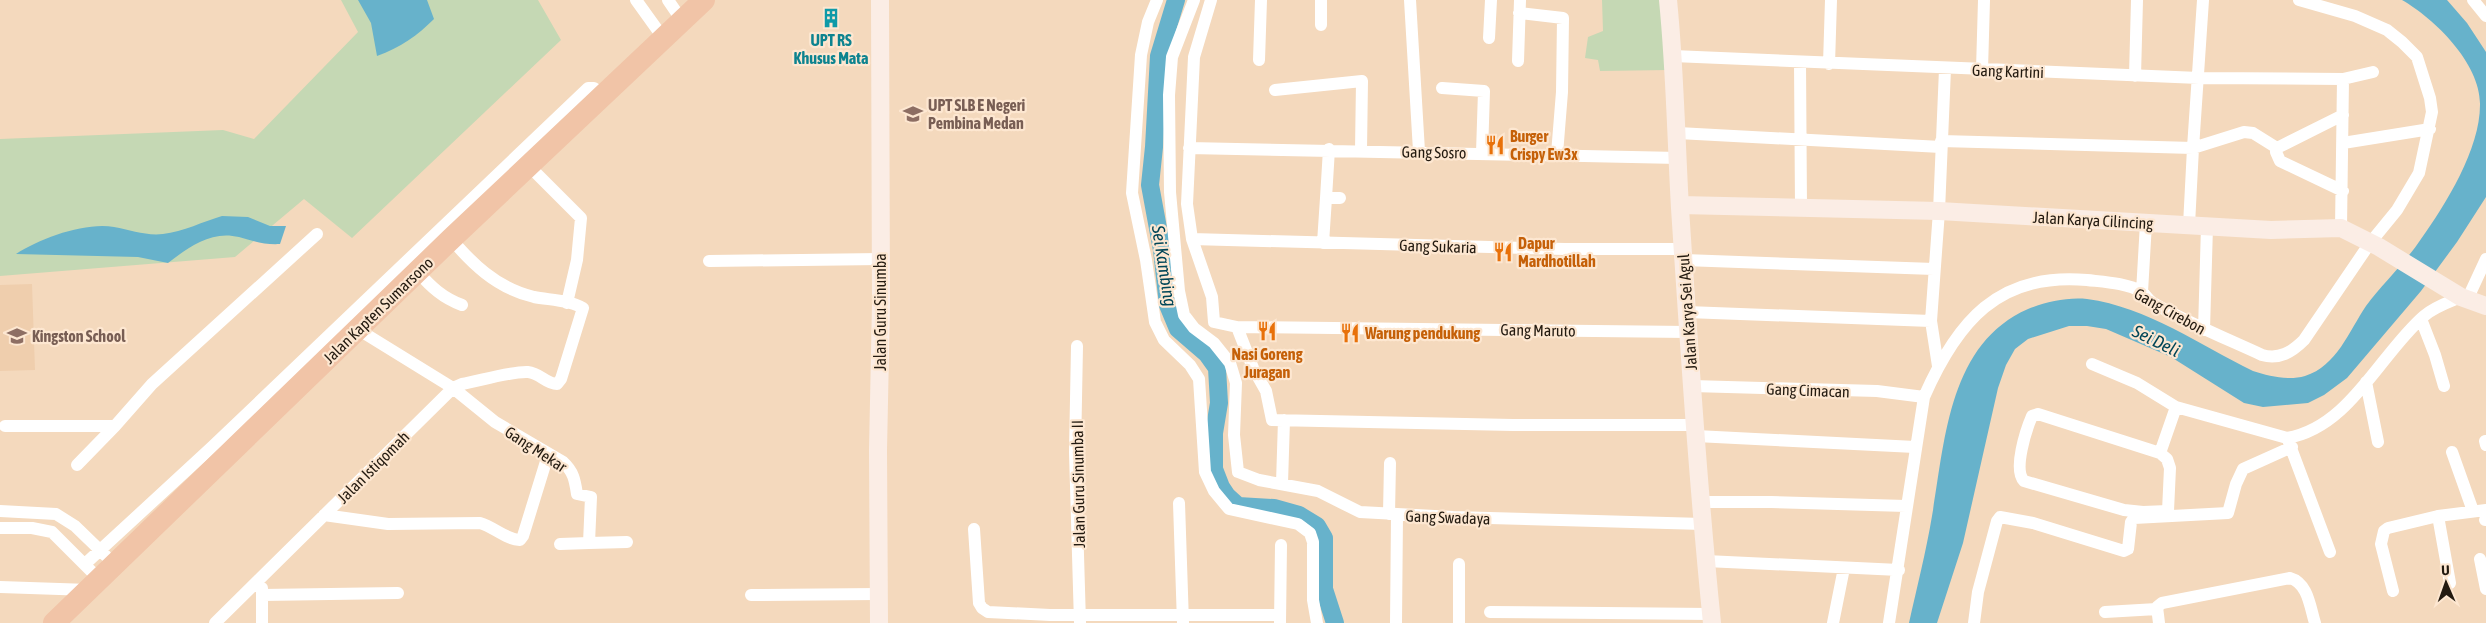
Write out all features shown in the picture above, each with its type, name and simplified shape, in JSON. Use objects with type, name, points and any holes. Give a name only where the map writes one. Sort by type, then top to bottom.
[{"type":"highway","name":"Jalan Kapten Sumarsono","points":[[54,623],[97,570],[284,390],[358,330],[418,272],[447,233],[527,160],[604,97],[704,0]]},
{"type":"street","points":[[636,0],[664,38]]},
{"type":"street","points":[[668,0],[683,22]]},
{"type":"street","name":"Jalan Guru Sinumba","points":[[879,623],[880,0]]},
{"type":"street","points":[[1157,0],[1148,22],[1141,55],[1132,193],[1146,260],[1155,322],[1164,340],[1190,365],[1199,379],[1205,472],[1221,501],[1229,509],[1298,524],[1310,533],[1313,542],[1313,600],[1317,623]]},
{"type":"street","name":"Gang Swadaya","points":[[1194,0],[1172,57],[1168,95],[1170,192],[1179,291],[1184,315],[1194,328],[1214,343],[1230,364],[1236,383],[1234,436],[1238,472],[1259,480],[1318,491],[1360,512],[1703,524]]},
{"type":"street","points":[[1192,239],[1187,204],[1194,57],[1211,0]]},
{"type":"street","points":[[1260,60],[1261,0]]},
{"type":"street","points":[[1321,0],[1321,25]]},
{"type":"street","points":[[1410,0],[1419,151]]},
{"type":"street","points":[[1489,38],[1491,0]]},
{"type":"street","points":[[1518,61],[1520,0]]},
{"type":"street","name":"Jalan Karya Sei Agul","points":[[1668,0],[1678,134],[1680,205],[1692,386],[1711,618]]},
{"type":"street","points":[[1829,64],[1831,0]]},
{"type":"street","points":[[1982,70],[1984,0]]},
{"type":"street","points":[[2134,76],[2137,0]]},
{"type":"street","points":[[2189,225],[2203,0]]},
{"type":"street","name":"Gang Cirebon","points":[[1889,623],[1899,570],[1906,506],[1924,397],[1938,366],[1976,312],[1998,295],[2039,280],[2081,280],[2112,283],[2142,292],[2150,301],[2204,330],[2269,357],[2290,353],[2304,340],[2375,245],[2420,173],[2432,112],[2426,81],[2417,57],[2387,30],[2355,16],[2299,0]]},
{"type":"street","points":[[2473,0],[2486,16]]},
{"type":"street","points":[[1519,13],[1563,18],[1562,92],[1556,154]]},
{"type":"street","name":"Gang Kartini","points":[[1673,56],[1945,69],[2199,78],[2343,79],[2373,72]]},
{"type":"street","points":[[1800,62],[1799,141],[1801,208]]},
{"type":"street","points":[[1938,366],[1931,321],[1939,211],[1945,69]]},
{"type":"street","points":[[2341,228],[2343,191],[2343,79]]},
{"type":"street","points":[[1276,90],[1362,81],[1361,150]]},
{"type":"street","points":[[1442,88],[1484,91],[1482,153]]},
{"type":"street","points":[[2277,148],[2343,115]]},
{"type":"street","points":[[2343,143],[2430,129]]},
{"type":"street","points":[[1678,134],[1799,141],[2193,148],[2244,132],[2252,133],[2277,148]]},
{"type":"street","name":"Gang Sosro","points":[[1189,148],[1419,151],[1678,158]]},
{"type":"street","points":[[2277,148],[2276,152],[2280,161],[2343,191]]},
{"type":"street","points":[[1323,243],[1329,150]]},
{"type":"street","points":[[527,160],[581,220],[577,260],[566,303]]},
{"type":"street","points":[[1326,198],[1340,198]]},
{"type":"street","name":"Jalan Karya Cilincing","points":[[1680,205],[1939,211],[2271,230],[2341,228],[2375,245],[2464,298],[2486,306]]},
{"type":"street","points":[[2142,292],[2146,223]]},
{"type":"street","points":[[2204,330],[2207,226]]},
{"type":"street","points":[[284,390],[447,233],[465,256],[485,274],[505,286],[533,296],[581,306],[584,310],[561,379],[557,384],[552,384],[538,374],[527,372],[462,384],[453,388],[358,330]]},
{"type":"street","points":[[77,465],[152,384],[317,234]]},
{"type":"street","name":"Gang Sukaria","points":[[1192,239],[1565,249],[1934,269]]},
{"type":"street","name":"Gang Maruto","points":[[1192,239],[1212,297],[1214,322],[1238,327],[1689,332]]},
{"type":"street","points":[[709,261],[880,259]]},
{"type":"street","points":[[1974,623],[1978,592],[1997,521],[2000,517],[2019,520],[2124,551],[2128,549],[2131,522],[2134,518],[2228,513],[2237,479],[2243,469],[2289,442],[2314,430],[2343,407],[2421,318],[2428,313],[2464,298],[2486,260]]},
{"type":"street","points":[[418,272],[431,287],[448,300],[462,305]]},
{"type":"street","points":[[1687,312],[1931,321]]},
{"type":"street","points":[[2421,318],[2444,386]]},
{"type":"street","points":[[1238,327],[1254,368],[1266,391],[1272,420],[1696,430],[1915,447]]},
{"type":"street","name":"Jalan Guru Sinumba II","points":[[1077,346],[1075,452],[1080,619]]},
{"type":"street","points":[[2092,364],[2137,383],[2176,407],[2289,442]]},
{"type":"street","points":[[2366,382],[2378,442]]},
{"type":"street","name":"Gang Cimacan","points":[[1692,386],[1877,392],[1924,397]]},
{"type":"street","name":"Gang Mekar","points":[[453,388],[495,422],[548,455],[563,462],[571,470],[577,494],[591,497],[590,542]]},
{"type":"street","name":"Jalan Istiqomah","points":[[215,623],[453,388]]},
{"type":"street","points":[[2160,453],[2176,407]]},
{"type":"street","points":[[2038,414],[2160,453],[2167,459],[2170,468],[2168,511],[2143,512],[2124,510],[2024,481],[2019,469],[2028,426],[2032,416],[2038,414]]},
{"type":"street","points":[[1282,483],[1284,420]]},
{"type":"street","points":[[6,426],[115,426]]},
{"type":"street","points":[[2289,442],[2330,552]]},
{"type":"street","points":[[2393,591],[2381,544],[2384,531],[2388,528],[2438,516],[2480,511],[2452,452]]},
{"type":"street","points":[[324,515],[388,524],[480,524],[490,526],[512,539],[520,540],[523,536],[548,455]]},
{"type":"street","points":[[1390,463],[1396,623]]},
{"type":"street","points":[[1702,502],[1906,506]]},
{"type":"street","points":[[1180,503],[1183,619]]},
{"type":"street","points":[[0,511],[56,514],[75,526],[97,570]]},
{"type":"street","points":[[2438,516],[2450,583]]},
{"type":"street","points":[[0,528],[32,528],[52,532],[97,570]]},
{"type":"street","points":[[974,529],[978,599],[982,608],[992,612],[1080,619],[1280,619],[1281,545]]},
{"type":"street","points":[[560,544],[627,542]]},
{"type":"street","points":[[2480,559],[2486,589]]},
{"type":"street","points":[[1706,561],[1899,570]]},
{"type":"street","points":[[1459,564],[1459,623]]},
{"type":"street","points":[[1834,623],[1844,568]]},
{"type":"street","points":[[0,587],[97,570]]},
{"type":"street","points":[[262,578],[262,623]]},
{"type":"street","points":[[2159,623],[2158,604],[2290,578],[2298,580],[2304,587],[2315,623]]},
{"type":"street","points":[[262,595],[398,594]]},
{"type":"street","points":[[751,595],[878,594]]},
{"type":"street","points":[[2105,612],[2157,609]]},
{"type":"street","points":[[1490,612],[1711,618]]},
{"type":"shaded area","name":"Kingston School","points":[[32,284],[35,370],[0,371],[0,285]]},
{"type":"green space","points":[[341,0],[538,0],[561,40],[352,238],[304,199],[235,257],[0,276],[0,139],[223,130],[254,139],[358,32]]},
{"type":"green space","points":[[1602,0],[1663,0],[1669,70],[1600,71],[1598,60],[1585,58],[1588,37],[1603,31]]},
{"type":"water","points":[[358,0],[427,0],[434,19],[408,40],[377,56],[371,23]]},
{"type":"water","name":"Sei Deli","points":[[2402,0],[2447,0],[2467,23],[2486,52],[2486,197],[2457,242],[2421,291],[2347,378],[2324,395],[2308,403],[2263,407],[2244,403],[2171,357],[2106,329],[2069,326],[2028,339],[2015,349],[2006,365],[1998,388],[1963,543],[1937,623],[1909,623],[1930,529],[1947,427],[1955,398],[1966,370],[1981,346],[2001,325],[2028,309],[2042,304],[2064,299],[2087,299],[2109,303],[2152,318],[2253,371],[2265,375],[2285,378],[2305,376],[2316,371],[2334,356],[2366,306],[2415,248],[2451,193],[2468,158],[2478,122],[2480,105],[2478,89],[2473,74],[2464,59],[2454,44],[2441,31],[2415,8]]},
{"type":"water","points":[[222,216],[248,217],[270,226],[286,226],[280,244],[264,243],[229,235],[219,236],[201,241],[168,263],[138,257],[16,254],[50,237],[77,229],[102,226],[163,234],[186,229]]},
{"type":"waterway","name":"Sei Kambing","points":[[1176,0],[1159,56],[1150,185],[1162,250],[1168,305],[1178,329],[1207,354],[1217,368],[1219,403],[1214,433],[1214,469],[1221,487],[1227,496],[1238,506],[1274,508],[1299,515],[1317,526],[1324,538],[1324,589],[1335,623]]},
{"type":"place","name":"UPT RS Khusus Mata","points":[[831,18]]},
{"type":"place","name":"UPT SLB E Negeri Pembina Medan","points":[[913,114]]},
{"type":"place","name":"Burger Crispy Ew3x","points":[[1495,145]]},
{"type":"place","name":"Dapur Mardhotillah","points":[[1503,252]]},
{"type":"place","name":"Nasi Goreng Juragan","points":[[1267,331]]},
{"type":"place","name":"Warung pendukung","points":[[1350,333]]},
{"type":"place","name":"Kingston School","points":[[17,336]]}]
